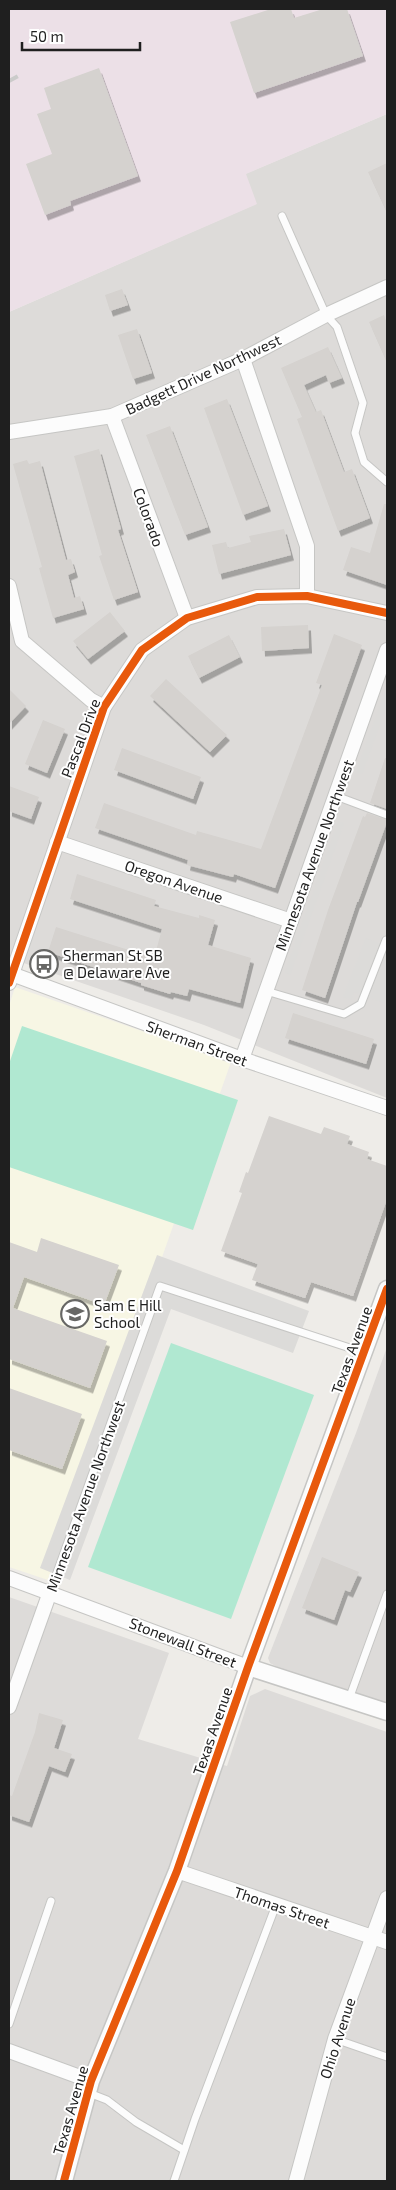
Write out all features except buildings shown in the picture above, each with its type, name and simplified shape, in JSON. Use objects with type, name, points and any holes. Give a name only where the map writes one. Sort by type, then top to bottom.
[{"type":"street","name":"Badgett Drive Northwest","points":[[9,432],[112,416],[243,359],[326,315],[387,287]]},
{"type":"street","points":[[243,359],[307,546],[307,596]]},
{"type":"street","name":"Colorado","points":[[112,416],[187,618]]},
{"type":"street","points":[[9,586],[22,641],[91,700],[104,707]]},
{"type":"street","name":"Pascal Drive","points":[[10,977],[104,707],[142,650],[187,618],[257,597],[307,596],[387,613]]},
{"type":"street","name":"Minnesota Avenue Northwest","points":[[242,1060],[387,650]]},
{"type":"street","name":"Oregon Avenue","points":[[57,842],[291,921]]},
{"type":"street","name":"Sherman Street","points":[[10,977],[242,1060],[387,1108]]},
{"type":"street","name":"Texas Avenue","points":[[64,2181],[89,2087],[177,1872],[248,1667],[387,1289]]},
{"type":"street","name":"Stonewall Street","points":[[9,1578],[248,1667],[387,1712]]},
{"type":"street","name":"Minnesota Avenue Northwest","points":[[9,1707],[50,1592]]},
{"type":"street","name":"Thomas Street","points":[[177,1872],[387,1942]]},
{"type":"street","name":"Ohio Avenue","points":[[296,2181],[335,2039],[387,1898]]},
{"type":"street","points":[[9,2051],[89,2087]]},
{"type":"lane","points":[[282,216],[326,315],[337,328],[363,403],[355,433],[364,462],[387,482]]},
{"type":"lane","points":[[336,796],[387,815]]},
{"type":"lane","points":[[266,991],[344,1014],[361,1004],[386,940]]},
{"type":"lane","name":"Minnesota Avenue Northwest","points":[[50,1592],[160,1286],[364,1354]]},
{"type":"lane","points":[[349,1699],[387,1594]]},
{"type":"lane","points":[[9,2024],[51,1901]]},
{"type":"lane","points":[[174,2181],[276,1905]]},
{"type":"lane","points":[[335,2039],[387,2057]]},
{"type":"lane","points":[[89,2087],[136,2122],[184,2150]]},
{"type":"shaded area","points":[[9,9],[387,9],[387,114],[246,174],[257,204],[9,312]]},
{"type":"shaded area","points":[[387,114],[387,1098],[204,1025],[9,958],[9,312],[256,204],[245,174]]},
{"type":"shaded area","points":[[387,687],[387,705],[362,774],[356,772]]},
{"type":"shaded area","points":[[338,821],[344,823],[290,975],[285,972]]},
{"type":"shaded area","points":[[366,938],[387,946],[387,993],[383,1003],[354,992],[351,1000],[343,997]]},
{"type":"shaded area","name":"Sam E Hill School","points":[[15,987],[231,1062],[48,1580],[9,1567],[9,1006]]},
{"type":"shaded area","points":[[157,1255],[309,1311],[293,1353],[171,1309],[70,1580],[40,1568]]},
{"type":"shaded area","points":[[387,1347],[387,1705],[279,1668],[270,1663],[268,1658],[356,1433]]},
{"type":"shaded area","points":[[9,1597],[169,1653],[138,1739],[227,1766],[250,1696],[265,1689],[387,1732],[387,2181],[9,2181]]},
{"type":"green space","points":[[22,1026],[238,1100],[193,1230],[9,1167],[9,1064]]},
{"type":"green space","points":[[171,1343],[314,1395],[231,1619],[88,1567]]},
{"type":"railway","points":[[9,81],[20,75]]},
{"type":"cycle path","points":[[9,983],[104,707],[142,650],[187,618],[257,597],[307,596],[387,613]]},
{"type":"cycle path","points":[[64,2181],[91,2081],[177,1871],[248,1667],[387,1289]]},
{"type":"place","name":"Sherman St SB @ Delaware Ave","points":[[44,964]]},
{"type":"place","name":"Sam E Hill School","points":[[75,1314]]}]
